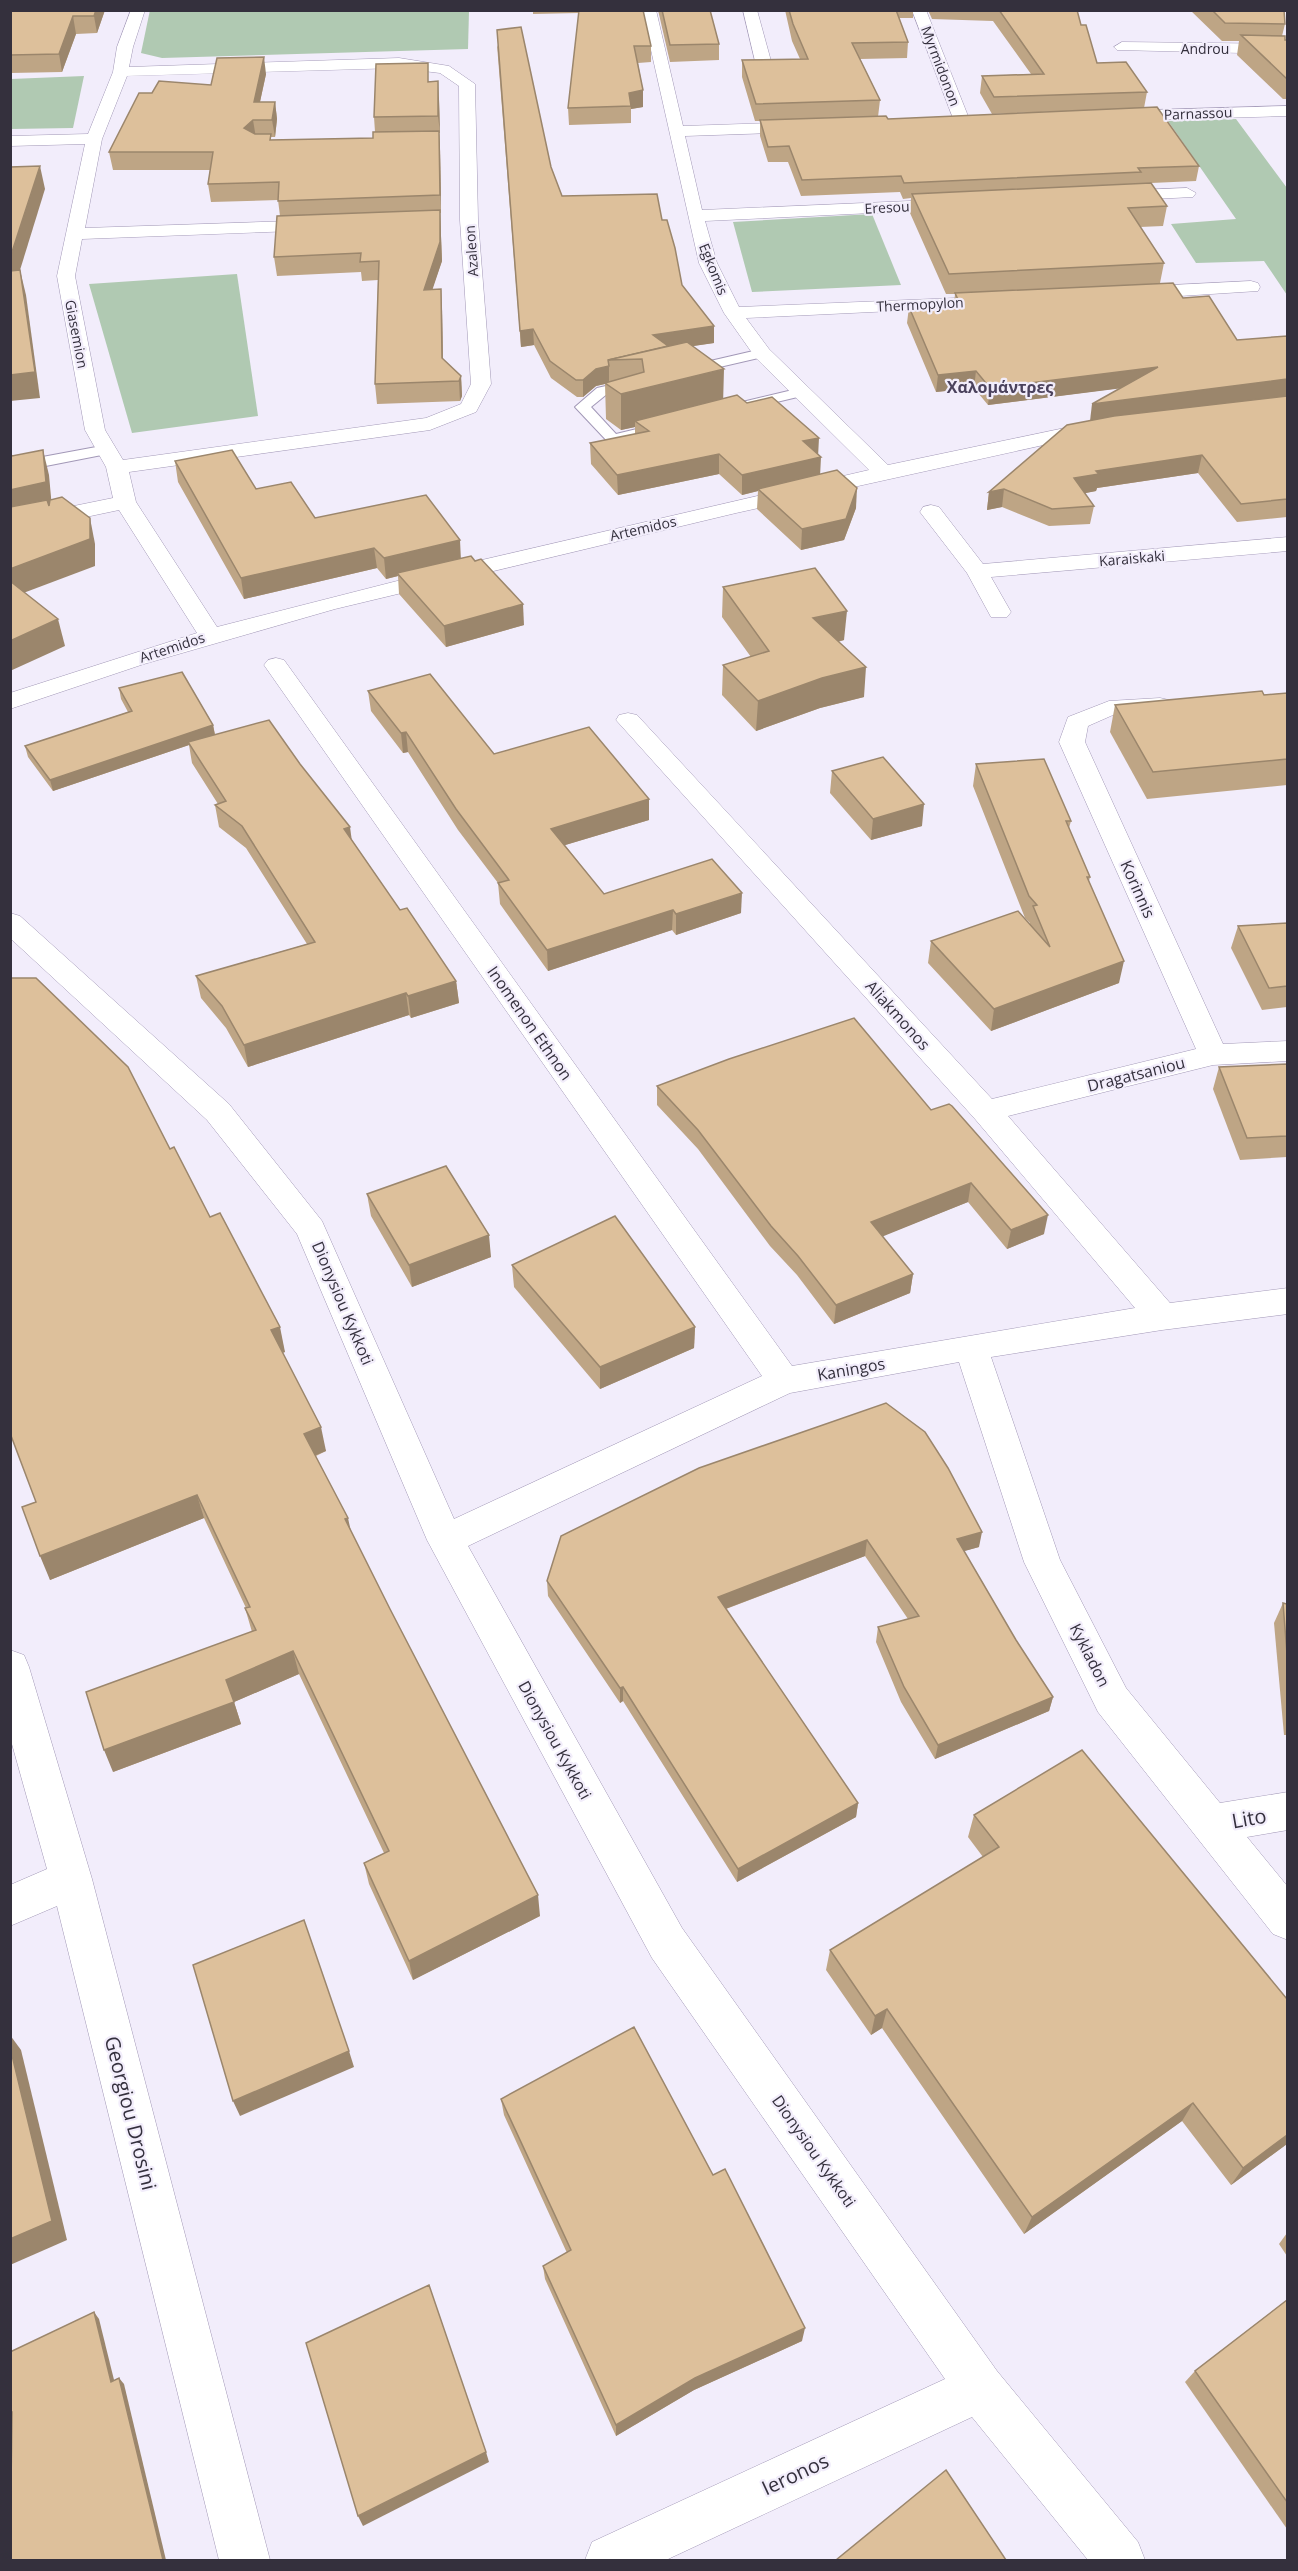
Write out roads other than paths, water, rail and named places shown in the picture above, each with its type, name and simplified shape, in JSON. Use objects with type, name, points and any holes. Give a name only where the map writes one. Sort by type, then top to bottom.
[{"type":"street","name":"Giasemion","points":[[138,10],[125,47],[121,72],[94,139],[66,276],[95,430],[117,467],[125,502],[210,635]]},
{"type":"street","name":"Egkomis","points":[[649,10],[694,216],[708,263],[733,313],[762,353],[882,471]]},
{"type":"street","points":[[750,10],[763,61]]},
{"type":"street","name":"Myrmidonon","points":[[919,10],[968,121],[939,122]]},
{"type":"street","name":"Androu","points":[[1122,47],[1287,48]]},
{"type":"street","name":"Azaleon","points":[[117,467],[430,424],[469,408],[481,384],[463,220],[462,140],[467,84],[444,69],[399,63],[121,72]]},
{"type":"street","name":"Parnassou","points":[[1100,117],[1287,111]]},
{"type":"street","points":[[677,131],[820,126]]},
{"type":"street","points":[[10,141],[94,139]]},
{"type":"street","points":[[1090,197],[1187,193]]},
{"type":"street","name":"Eresou","points":[[694,216],[975,203]]},
{"type":"street","points":[[76,234],[339,225]]},
{"type":"street","points":[[1116,294],[1251,287]]},
{"type":"street","name":"Thermopylon","points":[[733,313],[1020,298]]},
{"type":"street","name":"Artemidos","points":[[10,702],[210,635],[365,592],[882,471],[1123,423]]},
{"type":"street","points":[[10,526],[125,502]]},
{"type":"street","points":[[932,512],[977,571],[999,612]]},
{"type":"street","name":"Karaiskaki","points":[[977,571],[1287,544]]},
{"type":"street","name":"Inomenon Ethnon","points":[[276,665],[784,1381]]},
{"type":"street","name":"Korinnis","points":[[1180,703],[1108,708],[1077,722],[1072,742],[1213,1055]]},
{"type":"street","name":"Aliakmonos","points":[[628,720],[986,1111],[1162,1317]]},
{"type":"street","name":"Dionysiou Kykkoti","points":[[13,927],[218,1112],[311,1229],[445,1540],[668,1943],[980,2388],[1120,2560]]},
{"type":"street","name":"Dragatsaniou","points":[[986,1111],[1213,1055],[1287,1051]]},
{"type":"street","name":"Kaningos","points":[[445,1540],[784,1381],[971,1347],[1162,1317],[1287,1301]]},
{"type":"street","name":"Kykladon","points":[[971,1347],[1048,1573],[1112,1700],[1287,1920]]},
{"type":"street","name":"Georgiou Drosini","points":[[10,1667],[71,1879],[245,2560]]},
{"type":"street","name":"Lito","points":[[1210,1824],[1287,1811]]},
{"type":"street","points":[[10,1906],[71,1879]]},
{"type":"street","name":"Ieronos","points":[[609,2560],[980,2388]]},
{"type":"lane","points":[[670,375],[762,353]]},
{"type":"lane","points":[[648,380],[602,391],[582,407],[613,439],[679,422]]},
{"type":"lane","points":[[723,411],[801,392]]},
{"type":"lane","points":[[10,468],[107,450]]},
{"type":"district","name":"Χαλομάντρες","points":[[1000,387]]}]
